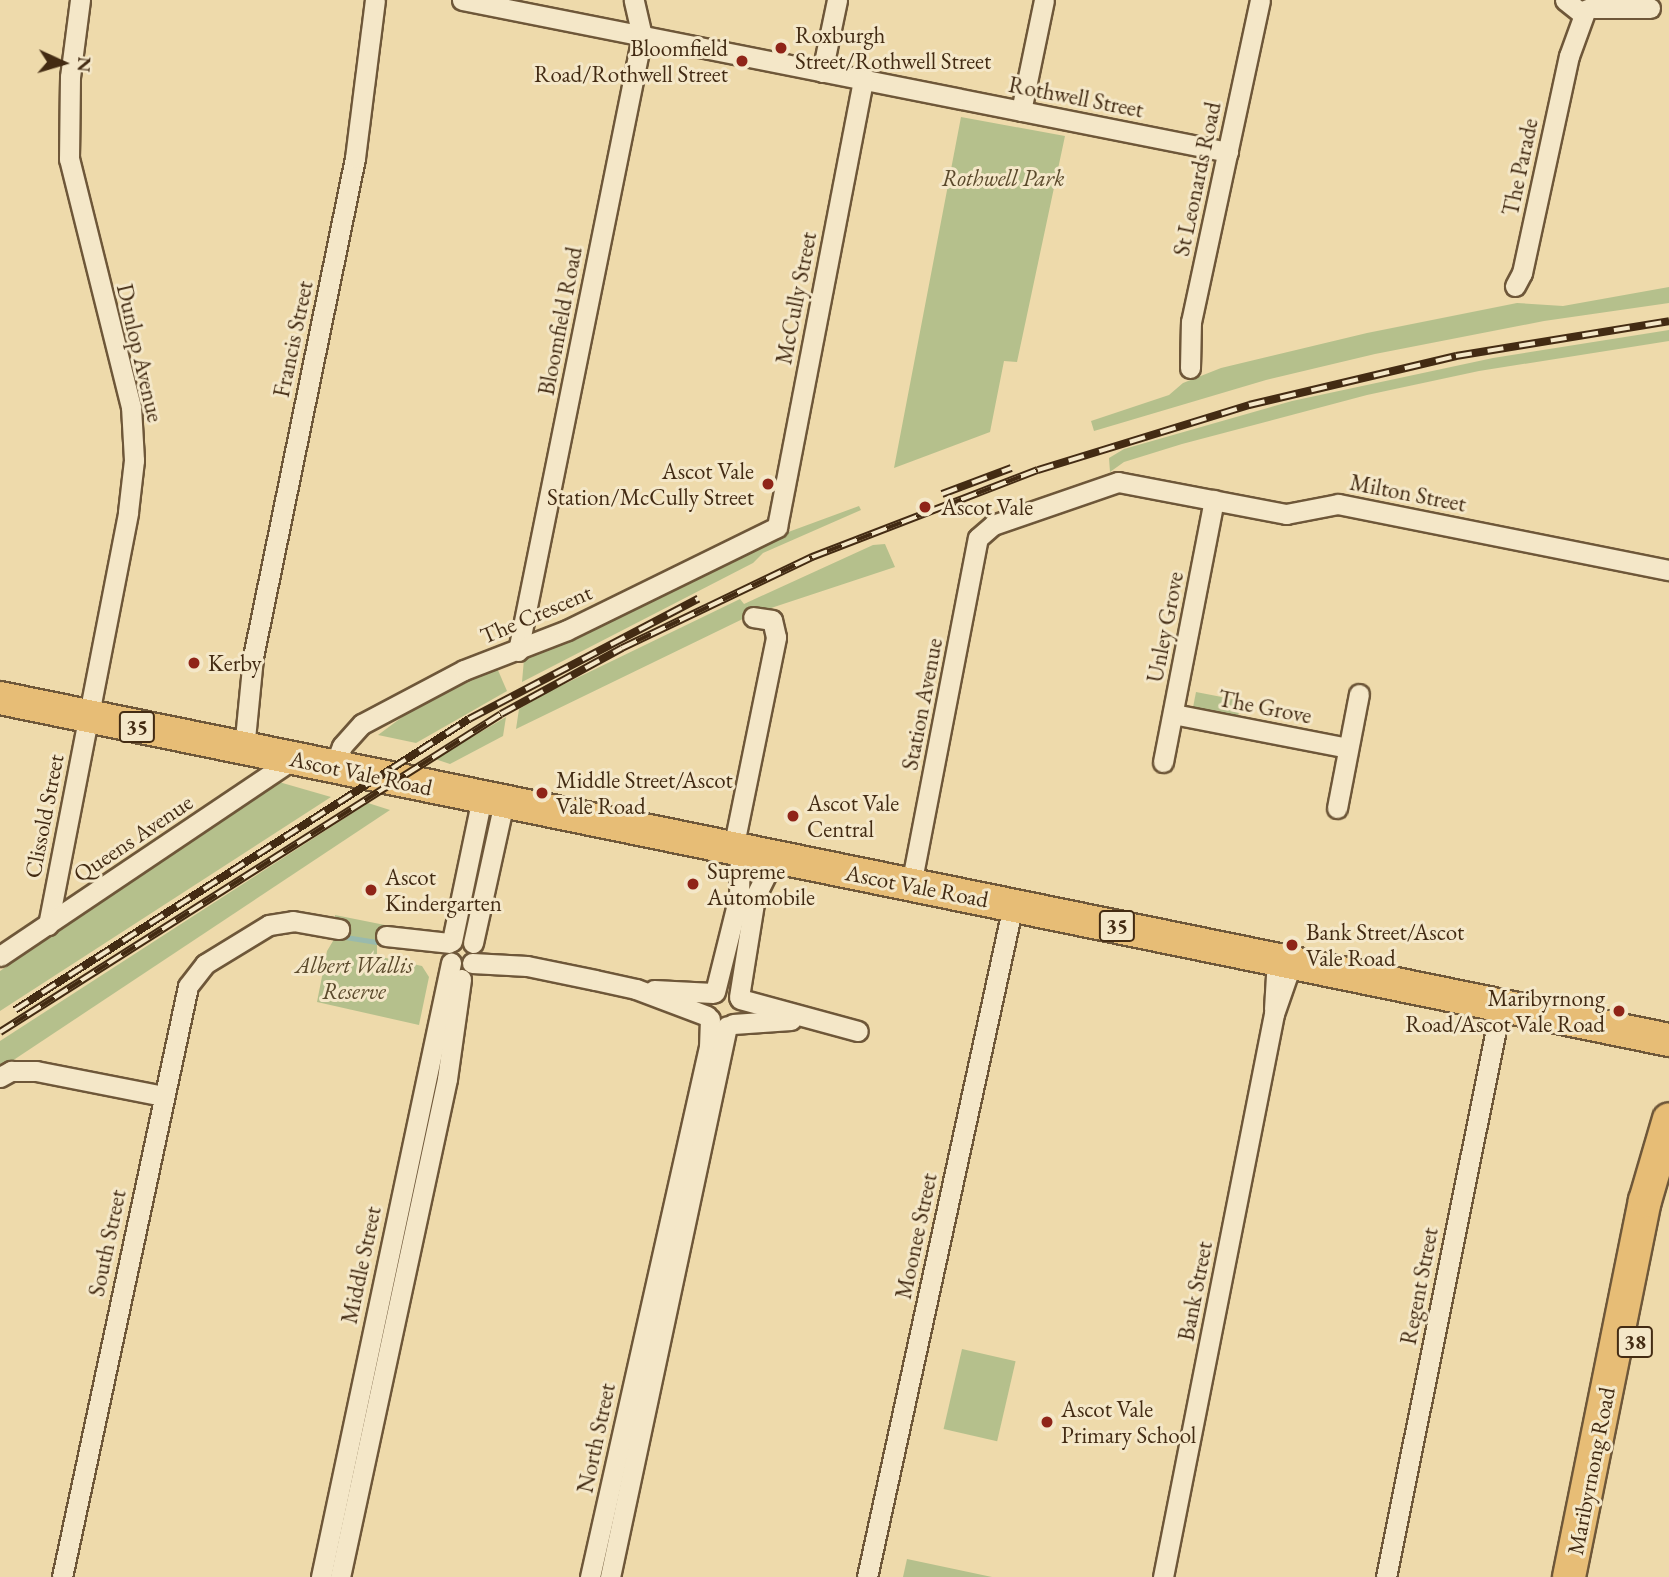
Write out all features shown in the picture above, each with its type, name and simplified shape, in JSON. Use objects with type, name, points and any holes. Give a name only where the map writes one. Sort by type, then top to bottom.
[{"type":"main road","name":"Ascot Vale Road","points":[[0,698],[1669,1040]]},
{"type":"main road","name":"Maribyrnong Road","points":[[1569,1577],[1645,1200],[1669,1119]]},
{"type":"main road","name":"Maribyrnong Road","points":[[1589,1577],[1663,1203],[1669,1153]]},
{"type":"street","name":"Dunlop Avenue","points":[[79,0],[70,77],[69,159],[135,437],[130,500],[88,716]]},
{"type":"street","name":"Francis Street","points":[[236,747],[353,170],[375,0]]},
{"type":"street","name":"Rothwell Street","points":[[462,0],[1228,152]]},
{"type":"street","name":"Bloomfield Road","points":[[519,651],[642,36],[634,0]]},
{"type":"street","points":[[822,72],[837,0]]},
{"type":"street","points":[[1021,111],[1044,0]]},
{"type":"street","name":"St Leonards Road","points":[[1190,369],[1191,321],[1260,0]]},
{"type":"street","points":[[1630,0],[1659,10]]},
{"type":"street","points":[[1577,4],[1659,10]]},
{"type":"street","name":"The Parade","points":[[1515,286],[1522,273],[1569,56],[1577,4]]},
{"type":"street","name":"McCully Street","points":[[777,527],[863,79]]},
{"type":"street","name":"Milton Street","points":[[980,534],[993,524],[1103,484],[1118,482],[1286,514],[1338,504],[1669,570]]},
{"type":"street","name":"Unley Grove","points":[[1163,762],[1214,500]]},
{"type":"street","name":"The Crescent","points":[[334,767],[342,746],[362,724],[464,670],[519,651],[777,527]]},
{"type":"street","name":"Station Avenue","points":[[911,885],[980,534]]},
{"type":"street","points":[[720,1021],[706,1003],[714,993],[739,897],[736,850],[776,637],[772,620],[753,617]]},
{"type":"street","points":[[1337,808],[1359,694]]},
{"type":"street","name":"The Grove","points":[[1173,714],[1348,748]]},
{"type":"street","name":"Clissold Street","points":[[48,925],[88,716]]},
{"type":"street","name":"Queens Avenue","points":[[0,956],[293,759]]},
{"type":"street","name":"Middle Street","points":[[321,1577],[493,800]]},
{"type":"street","points":[[720,1021],[743,1010],[740,998],[755,897],[775,858]]},
{"type":"street","name":"Moonee Street","points":[[867,1577],[1013,905]]},
{"type":"street","name":"South Street","points":[[62,1577],[188,986],[205,964],[237,942],[280,922],[339,929]]},
{"type":"street","points":[[386,936],[636,989],[720,1021],[806,1018]]},
{"type":"street","name":"Middle Street","points":[[340,1577],[447,1079],[460,953]]},
{"type":"street","name":"Bank Street","points":[[1163,1577],[1285,960]]},
{"type":"street","points":[[636,989],[714,993],[726,989],[740,998],[858,1031]]},
{"type":"street","name":"Regent Street","points":[[1386,1577],[1501,1004]]},
{"type":"street","name":"North Street","points":[[590,1577],[657,1311],[679,1212],[709,1046],[720,1021]]},
{"type":"street","points":[[0,1077],[11,1071],[36,1071],[163,1096]]},
{"type":"street","name":"North Street","points":[[610,1577],[657,1311]]},
{"type":"green space","name":"Rothwell Park","points":[[961,117],[1065,136],[1017,362],[1004,361],[990,432],[894,468]]},
{"type":"green space","points":[[1669,287],[1669,303],[1544,321],[1375,354],[1266,380],[1094,431],[1091,421],[1169,395],[1183,383],[1221,368],[1367,333],[1517,303],[1563,306]]},
{"type":"green space","points":[[1669,330],[1669,341],[1479,371],[1367,395],[1182,444],[1124,462],[1110,472],[1109,458],[1124,449],[1292,401],[1493,358]]},
{"type":"green space","points":[[859,506],[861,510],[763,553],[753,563],[522,682],[524,659],[772,538]]},
{"type":"green space","points":[[885,544],[895,567],[753,614],[516,729],[519,709],[550,691],[740,599],[744,604],[873,545]]},
{"type":"green space","points":[[497,668],[507,691],[416,743],[378,735],[413,709]]},
{"type":"green space","points":[[1196,692],[1241,701],[1238,718],[1193,710]]},
{"type":"green space","points":[[506,717],[503,736],[450,764],[435,759]]},
{"type":"green space","points":[[279,782],[331,797],[0,1011],[0,971]]},
{"type":"green space","points":[[368,803],[390,810],[0,1069],[0,1041]]},
{"type":"green space","name":"Albert Wallis Reserve","points":[[335,915],[385,925],[377,942],[377,956],[422,966],[429,977],[419,1025],[317,1002],[327,951],[336,936]]},
{"type":"green space","points":[[962,1349],[1016,1361],[997,1441],[944,1429]]},
{"type":"green space","points":[[907,1559],[992,1577],[903,1577]]},
{"type":"waterway","points":[[339,936],[377,942]]},
{"type":"railway","points":[[0,1032],[501,714],[622,648],[812,557],[1038,470],[1249,405],[1456,356],[1669,321]]},
{"type":"railway","points":[[942,494],[1011,468]]},
{"type":"railway","points":[[15,1010],[469,719],[698,599]]},
{"type":"place","name":"Roxburgh Street/Rothwell Street","points":[[781,48]]},
{"type":"place","name":"Bloomfield Road/Rothwell Street","points":[[742,61]]},
{"type":"place","name":"Ascot Vale Station/McCully Street","points":[[768,484]]},
{"type":"place","name":"Ascot Vale","points":[[925,507]]},
{"type":"place","name":"Kerby","points":[[194,663]]},
{"type":"place","name":"Middle Street/Ascot Vale Road","points":[[542,793]]},
{"type":"place","name":"Ascot Vale Central","points":[[793,816]]},
{"type":"place","name":"Supreme Automobile","points":[[693,884]]},
{"type":"place","name":"Ascot Kindergarten","points":[[371,890]]},
{"type":"place","name":"Bank Street/Ascot Vale Road","points":[[1292,945]]},
{"type":"place","name":"Maribyrnong Road/Ascot Vale Road","points":[[1619,1011]]},
{"type":"place","name":"Ascot Vale Primary School","points":[[1047,1422]]}]
